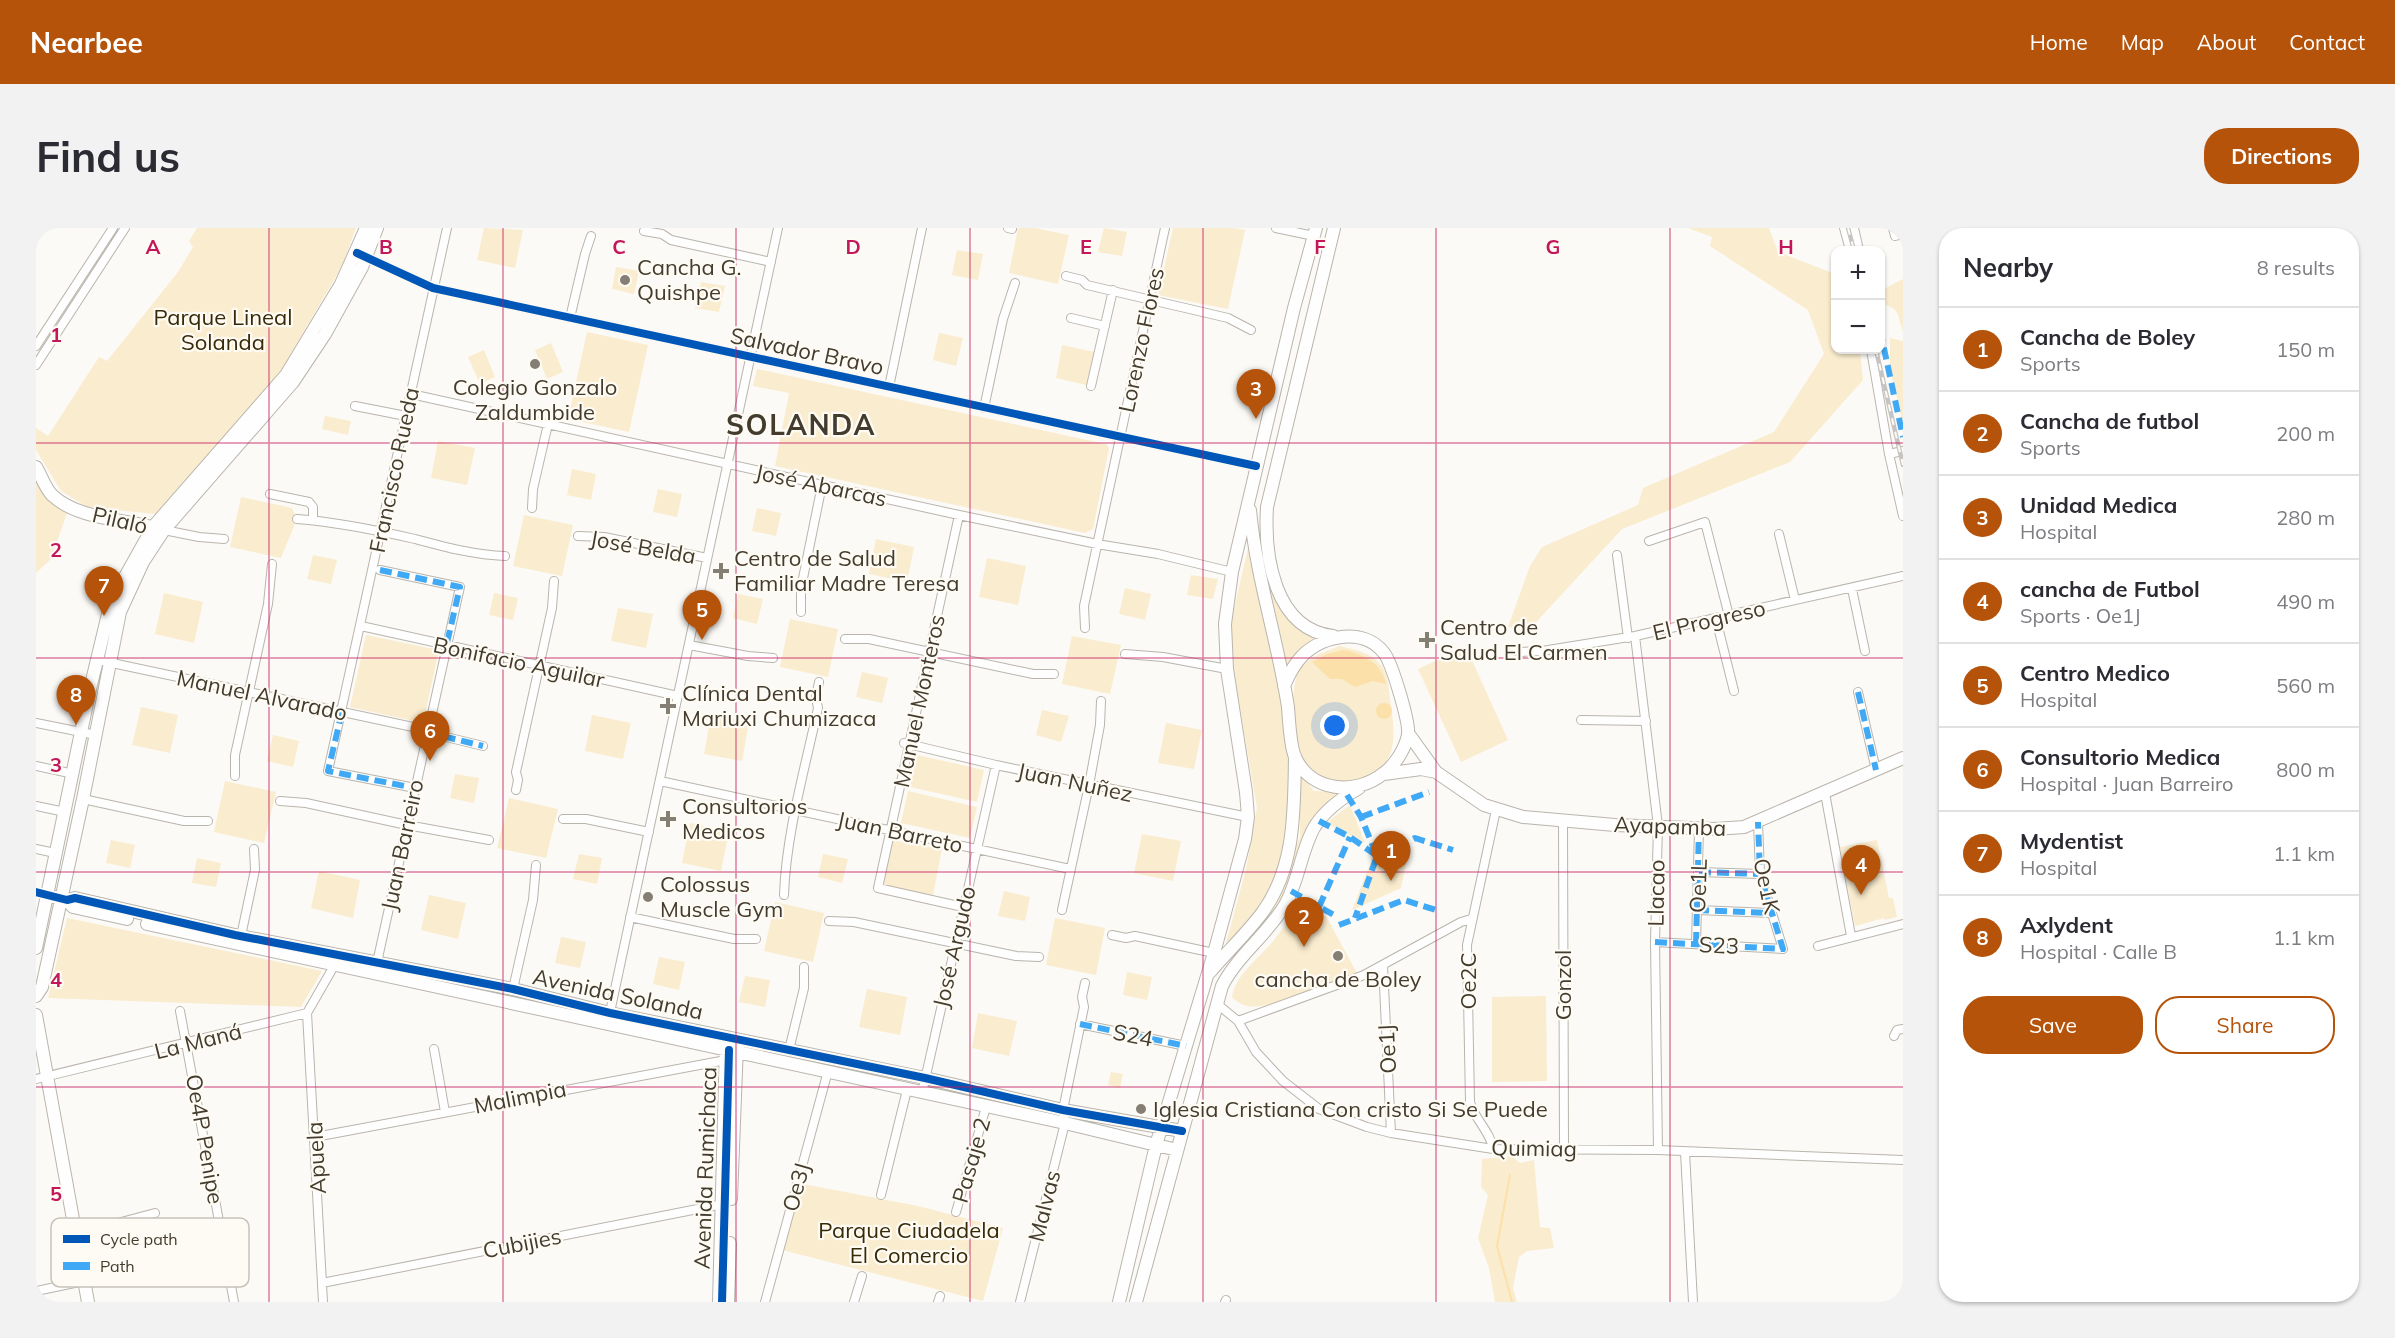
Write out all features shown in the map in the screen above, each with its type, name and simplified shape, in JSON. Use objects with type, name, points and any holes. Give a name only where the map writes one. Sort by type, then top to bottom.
[{"type":"street","points":[[36,346],[40,331],[113,228]]},
{"type":"street","points":[[36,364],[126,228]]},
{"type":"street","points":[[361,255],[366,228]]},
{"type":"street","points":[[36,996],[42,987],[40,972],[63,900],[96,735],[109,610],[116,593],[159,528],[286,375],[377,228]]},
{"type":"street","name":"Francisco Rueda","points":[[415,788],[328,771],[447,228]]},
{"type":"street","points":[[609,1018],[778,228]]},
{"type":"street","points":[[889,387],[922,228]]},
{"type":"street","name":"Lorenzo Flores","points":[[1085,628],[1084,606],[1165,228]]},
{"type":"street","points":[[1119,1302],[1156,1145],[1214,953],[1245,839],[1248,817],[1246,792],[1227,669],[1225,624],[1232,572],[1256,466],[1315,232],[1276,228]]},
{"type":"street","points":[[1136,1302],[1216,1003],[1230,971],[1265,933],[1285,905],[1313,830],[1340,801],[1395,764],[1408,733],[1391,664],[1384,653],[1377,646],[1360,637],[1340,637],[1312,632],[1289,611],[1279,595],[1273,576],[1266,525],[1267,507],[1334,228]]},
{"type":"street","points":[[1844,228],[1849,246]]},
{"type":"street","points":[[1854,228],[1858,246]]},
{"type":"street","points":[[644,231],[662,234],[671,240],[771,262]]},
{"type":"street","points":[[570,318],[591,236]]},
{"type":"street","name":"Salvador Bravo","points":[[361,255],[434,288],[1256,466]]},
{"type":"street","points":[[1066,276],[1082,280],[1087,285],[1228,318],[1251,330]]},
{"type":"street","points":[[984,408],[1003,319],[1015,283]]},
{"type":"street","points":[[1091,386],[1113,290]]},
{"type":"street","points":[[1071,318],[1105,327]]},
{"type":"street","points":[[40,331],[52,339]]},
{"type":"street","points":[[1872,354],[1889,454],[1903,516]]},
{"type":"street","name":"José Abarcas","points":[[411,394],[959,515],[1097,544],[1158,554],[1232,572]]},
{"type":"street","points":[[355,406],[406,416]]},
{"type":"street","points":[[532,508],[533,489],[548,424]]},
{"type":"street","points":[[1889,454],[1903,451]]},
{"type":"street","name":"Pilaló","points":[[36,467],[51,495],[67,505],[98,517],[200,537],[224,539]]},
{"type":"street","points":[[801,612],[801,588],[822,485]]},
{"type":"street","points":[[270,494],[309,502],[313,507],[313,520]]},
{"type":"street","points":[[1206,978],[1262,913],[1278,883],[1289,849],[1292,827],[1295,756],[1284,686],[1254,548],[1249,500]]},
{"type":"street","name":"Manuel Monteros","points":[[959,515],[930,653],[907,743],[878,888],[963,907]]},
{"type":"street","points":[[297,519],[381,532],[468,552],[505,556]]},
{"type":"street","points":[[1649,541],[1705,522],[1729,616]]},
{"type":"street","points":[[1779,534],[1795,600]]},
{"type":"street","name":"José Belda","points":[[578,536],[604,537],[707,558]]},
{"type":"street","name":"Llacao","points":[[1617,555],[1646,722],[1658,826],[1655,942],[1658,1150]]},
{"type":"street","points":[[235,776],[235,755],[268,604],[272,564]]},
{"type":"street","name":"Juan Barreiro","points":[[376,968],[460,586],[380,570]]},
{"type":"street","name":"El Progreso","points":[[1514,650],[1542,651],[1631,637],[1903,576]]},
{"type":"street","points":[[516,790],[518,780],[516,772],[552,608],[554,581]]},
{"type":"street","points":[[1852,589],[1865,651]]},
{"type":"street","points":[[1716,619],[1734,691]]},
{"type":"street","name":"Bonifacio Aguilar","points":[[361,626],[678,696]]},
{"type":"street","points":[[1284,686],[1302,656],[1322,642],[1340,637]]},
{"type":"street","points":[[844,639],[869,639],[1033,674],[1054,674]]},
{"type":"street","points":[[689,645],[748,656],[773,658]]},
{"type":"street","points":[[1125,654],[1163,657],[1227,669]]},
{"type":"street","points":[[36,948],[41,894],[55,853],[82,733],[103,661]]},
{"type":"street","name":"Manuel Alvarado","points":[[103,661],[427,730],[434,735],[483,746]]},
{"type":"street","points":[[784,895],[797,810],[818,708],[816,698],[819,682]]},
{"type":"street","points":[[1858,692],[1876,770]]},
{"type":"street","points":[[1062,910],[1089,785],[1100,725],[1101,701]]},
{"type":"street","points":[[1581,720],[1646,722]]},
{"type":"street","points":[[36,723],[96,735]]},
{"type":"street","name":"Ayapamba","points":[[1408,733],[1436,772],[1474,800],[1496,810],[1523,818],[1563,822],[1732,829],[1758,822],[1903,758]]},
{"type":"street","name":"Juan Nuñez","points":[[907,743],[996,765],[1248,817]]},
{"type":"street","points":[[1295,756],[1310,775],[1327,786],[1341,788],[1365,784]]},
{"type":"street","name":"José Argudo","points":[[922,1093],[996,765]]},
{"type":"street","points":[[36,766],[74,774]]},
{"type":"street","points":[[1383,774],[1416,769],[1436,772]]},
{"type":"street","name":"Juan Barreto","points":[[660,781],[1070,869]]},
{"type":"street","points":[[1825,793],[1851,936]]},
{"type":"street","points":[[83,799],[184,821],[208,821]]},
{"type":"street","points":[[280,801],[306,803],[489,840]]},
{"type":"street","points":[[36,806],[65,812]]},
{"type":"street","name":"Oe2C","points":[[1493,1149],[1470,1102],[1467,945],[1496,810]]},
{"type":"street","points":[[563,819],[586,819],[649,832]]},
{"type":"street","name":"Gonzol","points":[[1563,822],[1564,1148]]},
{"type":"street","name":"Oe1K","points":[[1758,822],[1760,874],[1783,949]]},
{"type":"street","name":"Oe1L","points":[[1696,944],[1699,828]]},
{"type":"street","points":[[36,849],[55,853]]},
{"type":"street","points":[[241,936],[255,870],[254,849]]},
{"type":"street","points":[[513,989],[533,900],[536,866]]},
{"type":"street","points":[[1698,872],[1760,874]]},
{"type":"street","name":"Avenida Solanda","points":[[41,894],[63,900],[73,907],[334,966],[376,968],[513,989],[729,1053],[828,1071],[1177,1150]]},
{"type":"street","name":"Avenida Solanda","points":[[63,900],[75,898],[376,968],[609,1018],[732,1037],[1063,1110],[1182,1131]]},
{"type":"street","points":[[1697,910],[1771,913]]},
{"type":"street","points":[[630,917],[734,939],[756,939]]},
{"type":"street","points":[[1238,1021],[1343,984],[1461,922],[1472,919]]},
{"type":"street","points":[[829,921],[854,922],[1016,956],[1039,957]]},
{"type":"street","points":[[1818,946],[1903,924]]},
{"type":"street","points":[[1112,935],[1126,938],[1135,936],[1214,953]]},
{"type":"street","name":"S23","points":[[1655,942],[1783,949]]},
{"type":"street","name":"Oe1J","points":[[1383,965],[1391,1133]]},
{"type":"street","points":[[307,1013],[334,966]]},
{"type":"street","points":[[789,1050],[804,988],[804,967]]},
{"type":"street","name":"Malvas","points":[[1020,1302],[1065,1123],[1063,1110],[1084,1007],[1082,997],[1085,983]]},
{"type":"street","name":"Quimiag","points":[[1216,1003],[1238,1021],[1256,1052],[1283,1081],[1319,1109],[1367,1127],[1391,1133],[1493,1149],[1658,1150],[1903,1160]]},
{"type":"street","name":"Oe4P Penipe","points":[[180,1011],[219,1218]]},
{"type":"street","name":"La Maná","points":[[42,1078],[307,1013]]},
{"type":"street","name":"Apuela","points":[[307,1013],[323,1302]]},
{"type":"street","points":[[36,1015],[42,1078],[73,1218]]},
{"type":"street","name":"S24","points":[[1080,1024],[1186,1046]]},
{"type":"street","points":[[1894,1036],[1897,1030],[1903,1029]]},
{"type":"street","name":"Avenida Rumichaca","points":[[719,1302],[729,1053],[732,1037]]},
{"type":"street","points":[[434,1049],[445,1112]]},
{"type":"street","name":"Malimpia","points":[[315,1137],[729,1053]]},
{"type":"street","name":"Avenida Rumichaca","points":[[728,1302],[729,1053]]},
{"type":"street","name":"Oe3J","points":[[765,1302],[828,1071]]},
{"type":"street","points":[[881,1195],[908,1090]]},
{"type":"street","name":"Pasaje 2","points":[[956,1212],[986,1107]]},
{"type":"street","points":[[1685,1152],[1693,1302]]},
{"type":"street","name":"Cubijies","points":[[322,1283],[723,1204]]},
{"type":"street","points":[[136,1218],[155,1213]]},
{"type":"street","points":[[854,1302],[862,1276]]},
{"type":"street","points":[[36,1291],[51,1286]]},
{"type":"street","points":[[85,1287],[88,1302]]},
{"type":"street","name":"Oe4P Penipe","points":[[231,1287],[234,1302]]},
{"type":"green space","name":"Parque Lineal Solanda","points":[[197,228],[356,228],[341,268],[280,372],[155,514],[87,507],[61,491],[36,450],[36,428],[48,436],[99,357],[107,361],[178,272],[193,247],[189,241]]},
{"type":"green space","points":[[484,228],[523,230],[515,268],[477,260]]},
{"type":"green space","points":[[1018,228],[1035,228],[1069,235],[1058,284],[1009,273]]},
{"type":"green space","points":[[1104,228],[1127,232],[1122,256],[1098,252]]},
{"type":"green space","points":[[1173,228],[1245,230],[1228,309],[1158,295]]},
{"type":"green space","points":[[1688,228],[1769,228],[1778,252],[1831,272],[1831,354],[1860,354],[1863,380],[1790,462],[1622,529],[1528,631],[1508,627],[1530,566],[1542,547],[1638,505],[1643,488],[1774,432],[1824,354],[1808,310],[1710,246],[1712,237]]},
{"type":"green space","points":[[957,250],[983,254],[978,280],[952,275]]},
{"type":"green space","name":"Cancha G. Quishpe","points":[[616,267],[639,271],[634,294],[612,289]]},
{"type":"green space","points":[[1903,279],[1903,331],[1896,311],[1885,305],[1885,288]]},
{"type":"green space","points":[[701,282],[725,286],[719,312],[695,308]]},
{"type":"green space","points":[[587,332],[648,345],[629,432],[568,419]]},
{"type":"green space","points":[[939,333],[963,338],[956,366],[933,360]]},
{"type":"green space","points":[[1890,338],[1903,341],[1903,423],[1890,369]]},
{"type":"green space","points":[[551,343],[563,372],[547,379],[535,350]]},
{"type":"green space","points":[[1062,345],[1099,353],[1091,386],[1056,378]]},
{"type":"green space","points":[[484,350],[495,377],[480,384],[468,357]]},
{"type":"green space","points":[[757,369],[1106,444],[1109,448],[1093,529],[1085,533],[775,466],[789,393],[753,386]]},
{"type":"green space","points":[[325,416],[351,421],[348,435],[322,429]]},
{"type":"green space","points":[[438,441],[475,448],[467,485],[431,478]]},
{"type":"green space","points":[[572,469],[596,474],[591,500],[567,495]]},
{"type":"green space","points":[[36,482],[43,493],[67,513],[51,559],[36,573]]},
{"type":"green space","points":[[658,489],[682,494],[677,517],[653,512]]},
{"type":"green space","points":[[241,497],[292,508],[297,519],[281,558],[230,547]]},
{"type":"green space","points":[[757,508],[781,513],[776,536],[752,531]]},
{"type":"green space","points":[[524,515],[573,525],[562,576],[513,566]]},
{"type":"green space","points":[[1252,531],[1278,672],[1294,790],[1285,856],[1262,903],[1223,954],[1246,869],[1257,808],[1235,678],[1230,626]]},
{"type":"green space","points":[[876,539],[914,547],[907,582],[869,574]]},
{"type":"green space","points":[[1259,546],[1285,615],[1315,637],[1298,650],[1286,669],[1282,640]]},
{"type":"green space","points":[[313,555],[337,560],[331,584],[307,579]]},
{"type":"green space","points":[[987,558],[1026,566],[1018,605],[979,597]]},
{"type":"green space","points":[[1191,575],[1218,579],[1213,599],[1187,595]]},
{"type":"green space","points":[[1125,588],[1151,594],[1145,620],[1119,614]]},
{"type":"green space","points":[[164,593],[203,602],[194,643],[155,634]]},
{"type":"green space","points":[[494,593],[518,598],[513,620],[489,615]]},
{"type":"green space","points":[[738,594],[763,599],[757,624],[733,618]]},
{"type":"green space","points":[[618,608],[653,614],[646,648],[611,641]]},
{"type":"green space","points":[[790,619],[838,629],[828,677],[780,667]]},
{"type":"green space","points":[[366,635],[439,650],[423,723],[350,707]]},
{"type":"green space","points":[[1072,636],[1121,645],[1110,694],[1062,684]]},
{"type":"green space","points":[[1340,646],[1370,656],[1383,668],[1388,683],[1393,720],[1393,741],[1388,759],[1373,774],[1347,783],[1324,777],[1301,759],[1296,747],[1294,726],[1293,700],[1298,672],[1311,659]]},
{"type":"green space","points":[[1466,647],[1508,740],[1461,762],[1418,669]]},
{"type":"green space","points":[[862,672],[888,678],[882,703],[856,697]]},
{"type":"green space","points":[[141,707],[178,715],[170,753],[132,745]]},
{"type":"green space","points":[[1042,710],[1069,716],[1061,742],[1036,735]]},
{"type":"green space","points":[[592,715],[631,723],[623,759],[585,751]]},
{"type":"green space","points":[[711,715],[749,722],[742,761],[704,754]]},
{"type":"green space","points":[[1166,723],[1202,730],[1194,769],[1158,763]]},
{"type":"green space","points":[[273,735],[299,741],[293,767],[267,761]]},
{"type":"green space","points":[[917,755],[984,770],[977,802],[910,787]]},
{"type":"green space","points":[[455,774],[479,778],[474,803],[450,798]]},
{"type":"green space","points":[[1300,774],[1314,791],[1345,792],[1329,807],[1271,917],[1250,941],[1235,953],[1285,872],[1300,837]]},
{"type":"green space","points":[[225,781],[276,792],[264,843],[214,832]]},
{"type":"green space","points":[[908,791],[977,807],[970,838],[901,823]]},
{"type":"green space","points":[[509,798],[558,809],[546,858],[497,848]]},
{"type":"green space","points":[[1350,805],[1365,843],[1326,823]]},
{"type":"green space","points":[[690,823],[729,831],[721,871],[682,863]]},
{"type":"green space","points":[[1142,834],[1181,841],[1173,881],[1134,873]]},
{"type":"green space","points":[[111,840],[135,845],[130,868],[106,863]]},
{"type":"green space","points":[[892,840],[942,849],[933,895],[883,886]]},
{"type":"green space","points":[[1877,840],[1889,898],[1893,898],[1897,917],[1855,926],[1840,847]]},
{"type":"green space","points":[[1410,845],[1401,888],[1352,910],[1373,856]]},
{"type":"green space","points":[[579,854],[602,858],[597,884],[573,879]]},
{"type":"green space","points":[[823,854],[848,859],[842,883],[818,877]]},
{"type":"green space","points":[[197,858],[221,863],[216,887],[192,883]]},
{"type":"green space","points":[[319,871],[360,880],[353,918],[311,908]]},
{"type":"green space","points":[[1004,891],[1030,897],[1025,921],[998,916]]},
{"type":"green space","points":[[429,895],[466,903],[458,939],[421,930]]},
{"type":"green space","points":[[1302,900],[1317,913],[1326,916],[1358,975],[1268,1005],[1253,1007],[1241,1004],[1232,997],[1239,980],[1284,927]]},
{"type":"green space","points":[[775,902],[824,913],[813,962],[764,951]]},
{"type":"green space","points":[[67,918],[322,971],[301,1007],[48,998]]},
{"type":"green space","points":[[1055,918],[1105,928],[1096,975],[1046,965]]},
{"type":"green space","points":[[561,937],[586,942],[580,968],[555,963]]},
{"type":"green space","points":[[659,957],[685,962],[679,990],[653,984]]},
{"type":"green space","points":[[1127,972],[1152,977],[1147,1000],[1123,995]]},
{"type":"green space","points":[[745,976],[770,980],[765,1007],[739,1002]]},
{"type":"green space","points":[[867,989],[907,997],[900,1035],[859,1027]]},
{"type":"green space","points":[[1546,996],[1547,1081],[1492,1082],[1492,997]]},
{"type":"green space","points":[[978,1013],[1017,1021],[1009,1056],[972,1048]]},
{"type":"green space","points":[[1111,1072],[1123,1074],[1120,1088],[1108,1085]]},
{"type":"green space","points":[[1511,1156],[1520,1163],[1534,1160],[1540,1227],[1550,1228],[1554,1248],[1527,1251],[1519,1257],[1513,1288],[1517,1302],[1495,1302],[1489,1268],[1478,1238],[1488,1195],[1481,1187],[1482,1159]]},
{"type":"green space","name":"Parque Ciudadela El Comercio","points":[[798,1183],[918,1206],[1003,1228],[983,1301],[778,1249]]},
{"type":"shaded area","points":[[1344,650],[1358,654],[1376,665],[1386,684],[1373,681],[1355,687],[1342,679],[1330,679],[1312,662],[1327,654]]},
{"type":"shaded area","points":[[1384,703],[1390,705],[1392,711],[1390,717],[1384,719],[1378,717],[1376,711],[1378,705]]},
{"type":"waterway","points":[[1510,1175],[1497,1246],[1512,1302]]},
{"type":"railway","points":[[1848,228],[1853,246]]},
{"type":"railway","points":[[1877,354],[1903,465]]},
{"type":"marked path","points":[[1885,353],[1903,437]]},
{"type":"marked path","points":[[380,570],[460,587],[446,647]]},
{"type":"marked path","points":[[1858,692],[1876,770]]},
{"type":"marked path","points":[[342,712],[328,771],[415,788]]},
{"type":"marked path","points":[[427,730],[434,734],[483,746]]},
{"type":"marked path","points":[[1361,817],[1429,792]]},
{"type":"marked path","points":[[1347,795],[1361,817],[1377,856],[1355,918]]},
{"type":"marked path","points":[[1319,821],[1350,837],[1377,856],[1415,838],[1453,850]]},
{"type":"marked path","points":[[1655,942],[1783,949],[1760,874],[1758,822]]},
{"type":"marked path","points":[[1696,944],[1699,828]]},
{"type":"marked path","points":[[1319,907],[1350,837]]},
{"type":"marked path","points":[[1699,872],[1760,874]]},
{"type":"marked path","points":[[1291,891],[1334,915]]},
{"type":"marked path","points":[[1339,925],[1404,900],[1439,911]]},
{"type":"marked path","points":[[1697,910],[1771,913]]},
{"type":"marked path","points":[[1080,1024],[1186,1046]]},
{"type":"cycle path","points":[[357,253],[433,288],[1256,466]]},
{"type":"cycle path","points":[[36,892],[67,900],[75,898],[235,935],[513,989],[610,1013],[925,1078],[1063,1110],[1182,1131]]},
{"type":"cycle path","points":[[722,1302],[729,1050]]},
{"type":"place","name":"Cancha G. Quishpe","points":[[625,280]]},
{"type":"place","name":"Colegio Gonzalo Zaldumbide","points":[[535,364]]},
{"type":"place","name":"Unidad Medica","points":[[1256,419]]},
{"type":"place","name":"Centro de Salud Familiar Madre Teresa","points":[[721,571]]},
{"type":"place","name":"Mydentist","points":[[104,616]]},
{"type":"place","name":"Centro Medico","points":[[702,640]]},
{"type":"place","name":"Centro de Salud El Carmen","points":[[1427,640]]},
{"type":"place","name":"Clínica Dental Mariuxi Chumizaca","points":[[668,706]]},
{"type":"place","name":"Axlydent","points":[[76,725]]},
{"type":"place","name":"Consultorio Medica","points":[[430,761]]},
{"type":"place","name":"Consultorios Medicos","points":[[668,819]]},
{"type":"place","name":"Cancha de Boley","points":[[1391,881]]},
{"type":"place","name":"cancha de Futbol","points":[[1861,895]]},
{"type":"place","name":"Colossus Muscle Gym","points":[[648,897]]},
{"type":"place","name":"Cancha de futbol","points":[[1304,947]]},
{"type":"place","name":"cancha de Boley","points":[[1338,956]]},
{"type":"place","name":"Iglesia Cristiana Con cristo Si Se Puede","points":[[1141,1109]]},
{"type":"district","name":"SOLANDA","points":[[801,425]]}]
